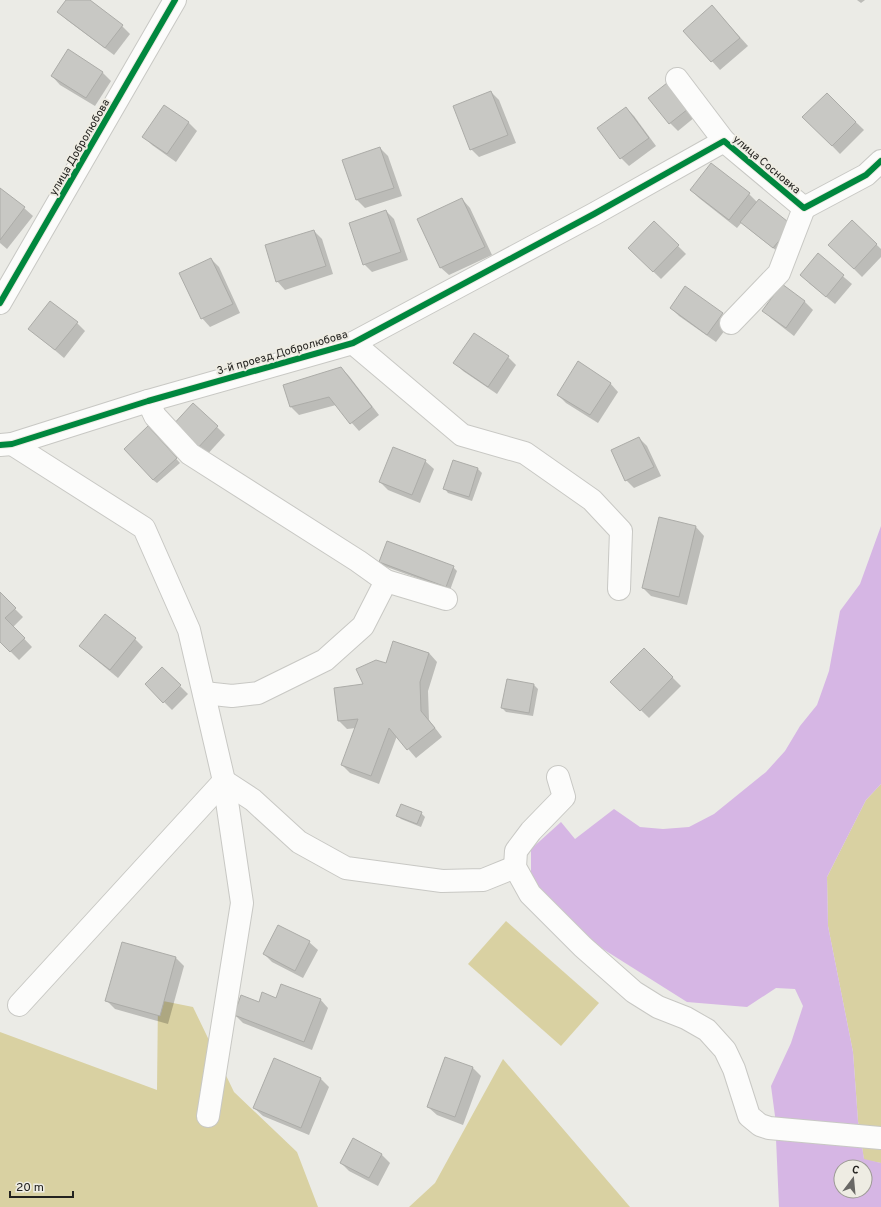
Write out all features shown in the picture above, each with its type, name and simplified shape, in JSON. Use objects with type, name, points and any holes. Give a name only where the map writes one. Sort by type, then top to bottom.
[{"type":"street","name":"улица Добролюбова","points":[[0,303],[175,0]]},
{"type":"street","points":[[677,79],[724,141]]},
{"type":"street","name":"улица Сосновка","points":[[594,214],[724,141],[804,208],[866,175],[881,161]]},
{"type":"street","points":[[731,323],[779,273],[804,208]]},
{"type":"street","name":"3-й проезд Добролюбова","points":[[6,445],[148,401],[353,343],[594,214]]},
{"type":"street","points":[[353,343],[462,435],[525,453],[592,500],[621,531],[619,589]]},
{"type":"street","points":[[148,401],[155,416],[190,454],[358,561],[386,581],[446,599]]},
{"type":"street","points":[[6,445],[144,528],[189,630],[224,781],[242,903],[208,1116]]},
{"type":"street","points":[[204,693],[232,696],[258,693],[324,660],[363,626],[386,581]]},
{"type":"street","points":[[558,777],[564,797],[531,831],[516,851],[515,868],[530,894],[583,947],[634,992],[658,1007],[686,1018],[707,1030],[725,1050],[734,1070],[749,1116],[760,1125],[769,1128],[875,1137]]},
{"type":"street","points":[[224,781],[253,800],[299,842],[346,868],[442,881],[483,880],[515,868]]},
{"type":"street","points":[[19,1005],[224,781]]},
{"type":"shaded area","points":[[881,526],[881,784],[866,800],[827,877],[828,926],[853,1052],[858,1121],[864,1159],[833,1159],[833,1199],[870,1199],[870,1207],[779,1207],[775,1116],[771,1086],[791,1043],[803,1006],[795,989],[776,988],[747,1007],[687,1002],[595,944],[531,880],[531,849],[561,822],[575,839],[614,809],[640,827],[663,829],[689,827],[714,814],[766,772],[785,751],[800,726],[817,705],[829,671],[840,611],[860,584]]},
{"type":"shaded area","points":[[881,784],[881,1163],[873,1162],[873,1159],[864,1159],[858,1121],[853,1052],[828,926],[827,877],[866,800]]},
{"type":"shaded area","points":[[506,921],[599,1003],[561,1046],[468,964]]},
{"type":"shaded area","points":[[158,1000],[193,1007],[234,1092],[297,1152],[318,1207],[0,1207],[0,1032],[157,1090]]},
{"type":"shaded area","points":[[503,1059],[630,1207],[409,1207],[435,1183]]},
{"type":"shaded area","points":[[873,1161],[881,1163],[881,1179],[873,1181]]},
{"type":"shaded area","points":[[881,1179],[881,1207],[870,1207],[870,1199],[873,1199],[873,1181]]},
{"type":"building","points":[[66,0],[90,0],[123,25],[105,48],[57,12]]},
{"type":"building","points":[[712,5],[740,38],[711,62],[683,31]]},
{"type":"building","points":[[68,49],[103,72],[86,98],[51,76]]},
{"type":"building","points":[[667,83],[688,109],[669,124],[648,98]]},
{"type":"building","points":[[491,91],[508,135],[470,150],[453,106]]},
{"type":"building","points":[[827,93],[856,122],[832,146],[802,117]]},
{"type":"building","points":[[164,105],[189,122],[167,154],[142,137]]},
{"type":"building","points":[[626,107],[649,138],[620,159],[597,128]]},
{"type":"building","points":[[380,147],[394,188],[356,200],[342,160]]},
{"type":"building","points":[[711,163],[750,193],[729,220],[690,190]]},
{"type":"building","points":[[0,188],[25,207],[0,240]]},
{"type":"building","points":[[462,198],[485,247],[440,268],[417,219]]},
{"type":"building","points":[[759,199],[792,225],[773,248],[740,222]]},
{"type":"building","points":[[386,210],[401,252],[363,265],[349,223]]},
{"type":"building","points":[[852,220],[877,244],[854,269],[828,245]]},
{"type":"building","points":[[654,221],[679,245],[653,272],[628,248]]},
{"type":"building","points":[[314,230],[326,266],[276,282],[265,245]]},
{"type":"building","points":[[818,253],[844,275],[826,297],[800,275]]},
{"type":"building","points":[[211,258],[233,304],[201,319],[179,273]]},
{"type":"building","points":[[782,284],[805,301],[786,328],[762,311]]},
{"type":"building","points":[[685,286],[723,313],[707,335],[670,308]]},
{"type":"building","points":[[50,301],[78,322],[55,350],[28,329]]},
{"type":"building","points":[[474,333],[509,356],[488,387],[453,363]]},
{"type":"building","points":[[578,361],[611,383],[590,415],[557,395]]},
{"type":"building","points":[[341,367],[372,407],[350,424],[329,397],[290,407],[283,385]]},
{"type":"building","points":[[193,403],[218,426],[196,450],[171,427]]},
{"type":"building","points":[[148,426],[177,458],[153,480],[124,449]]},
{"type":"building","points":[[639,437],[654,467],[625,481],[611,450]]},
{"type":"building","points":[[393,447],[426,460],[412,495],[379,482]]},
{"type":"building","points":[[453,460],[478,468],[469,497],[443,489]]},
{"type":"building","points":[[659,517],[696,526],[679,597],[642,588]]},
{"type":"building","points":[[387,541],[454,566],[446,587],[379,562]]},
{"type":"building","points":[[0,592],[16,608],[5,618],[25,638],[10,652],[0,642]]},
{"type":"building","points":[[105,614],[136,638],[110,670],[79,646]]},
{"type":"building","points":[[393,641],[429,653],[420,682],[421,711],[435,728],[407,750],[389,728],[371,776],[341,765],[358,719],[338,721],[334,688],[363,684],[356,669],[376,660],[386,663]]},
{"type":"building","points":[[644,648],[673,677],[640,711],[610,682]]},
{"type":"building","points":[[162,667],[181,685],[163,703],[145,684]]},
{"type":"building","points":[[507,679],[534,684],[529,713],[501,708]]},
{"type":"building","points":[[401,804],[422,812],[417,824],[396,816]]},
{"type":"building","points":[[278,925],[310,941],[295,971],[263,954]]},
{"type":"building","points":[[122,942],[176,957],[160,1016],[105,1001]]},
{"type":"building","points":[[281,984],[321,999],[304,1042],[234,1015],[241,995],[259,1002],[262,992],[276,998]]},
{"type":"building","points":[[445,1057],[473,1067],[455,1117],[427,1107]]},
{"type":"building","points":[[274,1058],[321,1078],[301,1128],[253,1108]]},
{"type":"building","points":[[353,1138],[382,1154],[369,1178],[340,1163]]},
{"type":"waterway","points":[[862,1207],[869,1182],[881,1183]]},
{"type":"cycle path","points":[[0,303],[175,0]]},
{"type":"cycle path","points":[[0,445],[12,444],[148,401],[353,343],[594,214],[724,141],[804,208],[866,175],[881,161]]}]
